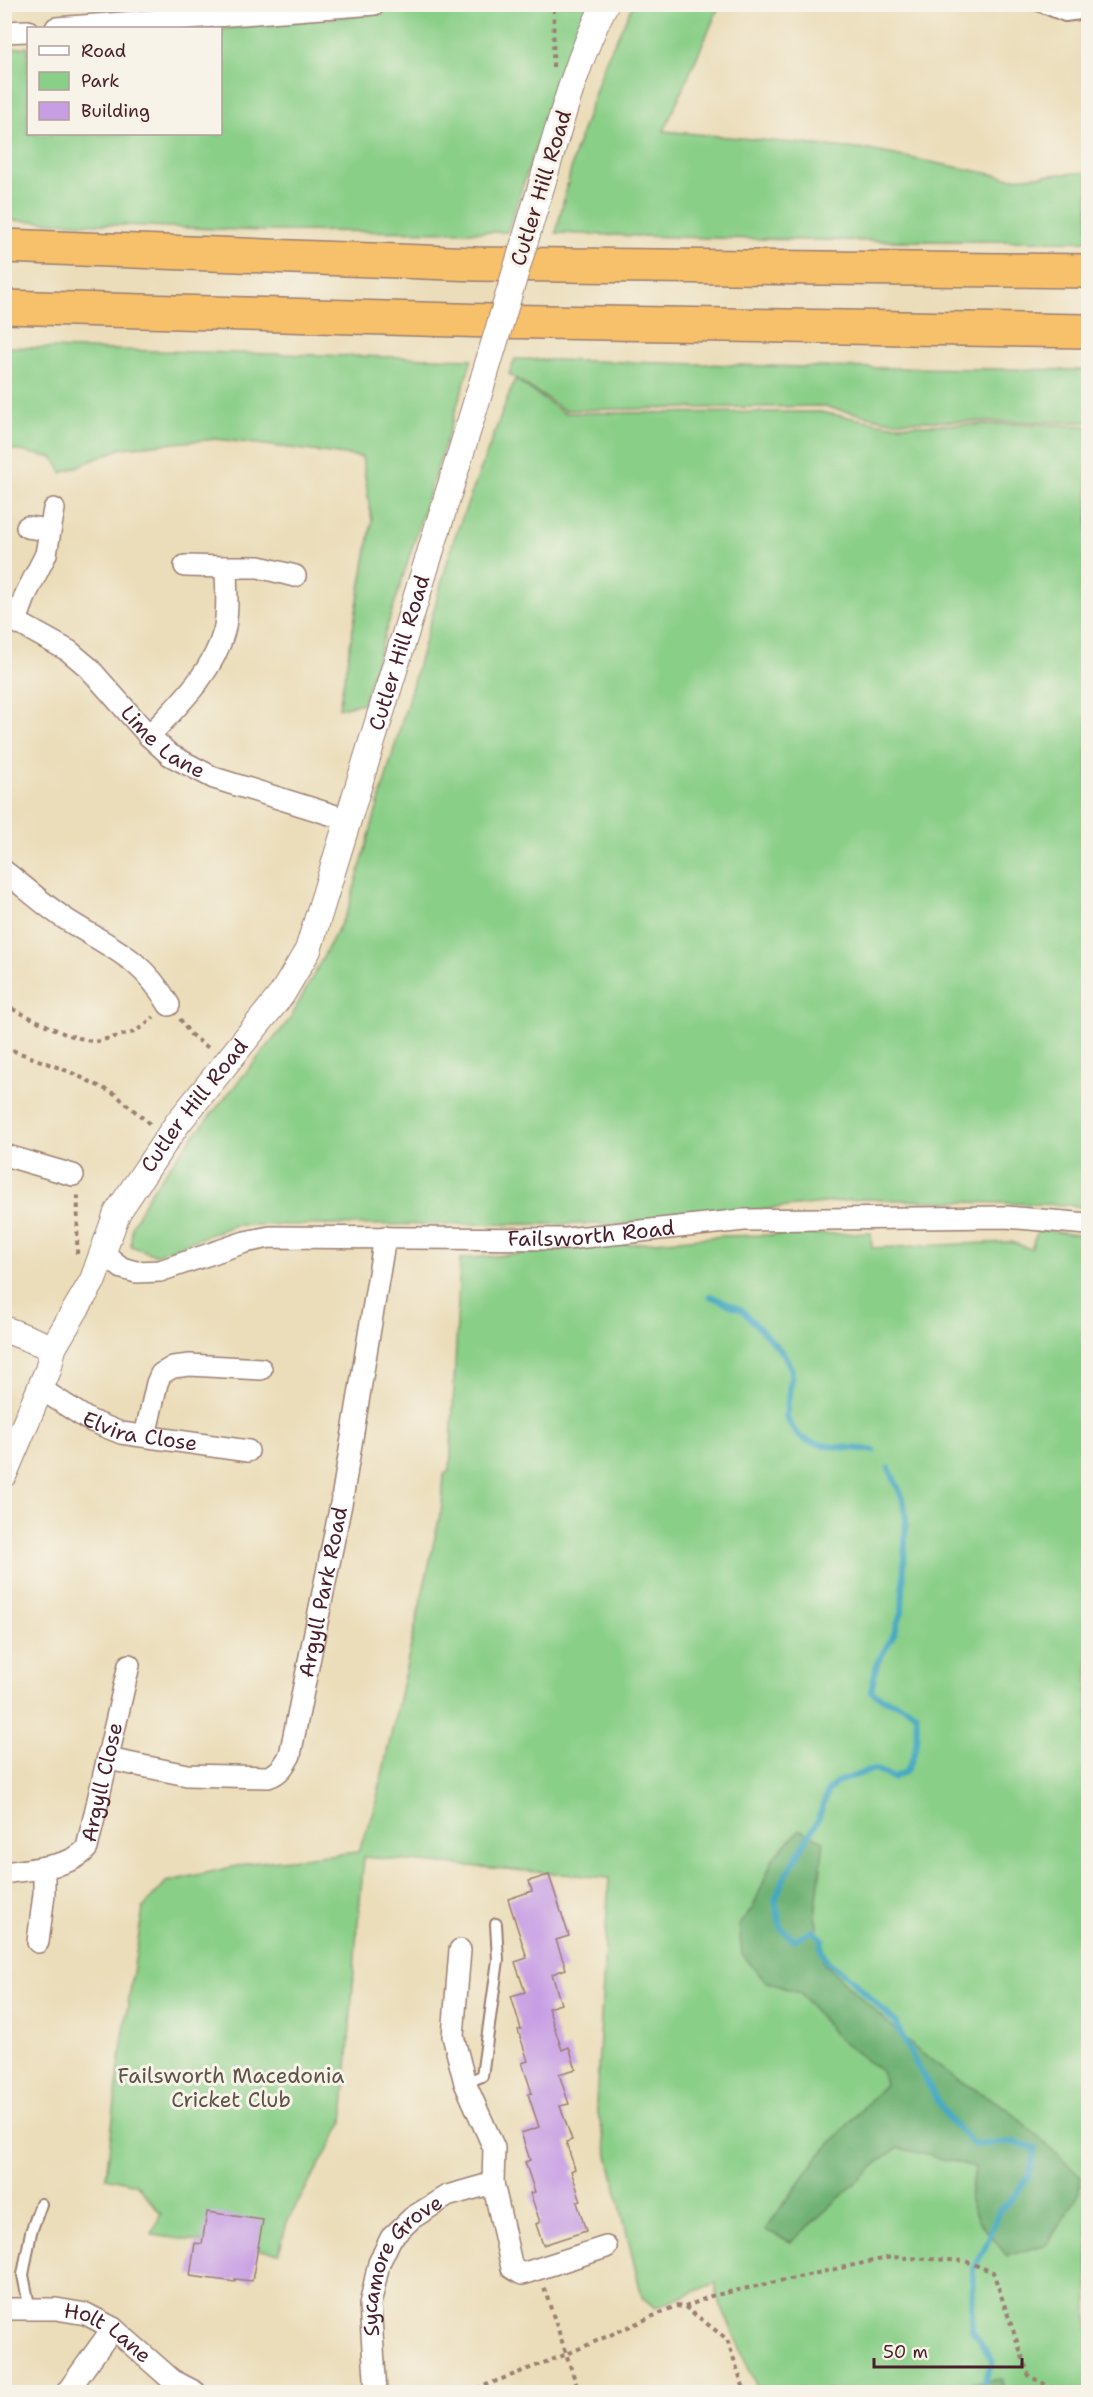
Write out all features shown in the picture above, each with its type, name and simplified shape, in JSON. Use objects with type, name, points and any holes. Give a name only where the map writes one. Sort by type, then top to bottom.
[{"type":"highway","points":[[4,246],[476,264],[1089,270]]},
{"type":"highway","points":[[4,307],[503,321],[1089,332]]},
{"type":"street","points":[[63,27],[149,13],[375,4]]},
{"type":"street","name":"Cutler Hill Road","points":[[4,1474],[41,1389],[53,1348],[93,1280],[117,1213],[167,1139],[282,994],[308,950],[574,80],[593,28],[605,4]]},
{"type":"street","points":[[4,33],[27,31]]},
{"type":"street","points":[[10,618],[26,594],[46,554],[54,509]]},
{"type":"street","points":[[27,527],[50,530]]},
{"type":"street","points":[[185,566],[259,567],[295,576]]},
{"type":"street","points":[[149,736],[183,699],[217,653],[224,629],[226,567]]},
{"type":"street","name":"Lime Lane","points":[[10,618],[45,636],[88,667],[149,736],[170,756],[214,778],[349,820]]},
{"type":"street","points":[[4,872],[66,919],[104,940],[135,961],[157,984],[169,1005]]},
{"type":"street","points":[[4,1155],[73,1175]]},
{"type":"street","name":"Failsworth Road","points":[[104,1254],[122,1268],[147,1272],[160,1270],[245,1242],[270,1237],[566,1239],[744,1220],[1006,1217],[1089,1224]]},
{"type":"street","name":"Argyll Park Road","points":[[108,1759],[188,1775],[268,1777],[277,1774],[290,1755],[342,1499],[385,1237]]},
{"type":"street","points":[[4,1329],[53,1348]]},
{"type":"street","points":[[145,1436],[157,1383],[161,1374],[173,1367],[190,1365],[261,1369]]},
{"type":"street","name":"Elvira Close","points":[[41,1389],[106,1429],[248,1451]]},
{"type":"street","name":"Argyll Close","points":[[4,1873],[70,1862],[82,1855],[87,1848],[129,1665]]},
{"type":"street","points":[[38,1942],[44,1894],[44,1867]]},
{"type":"street","points":[[460,1950],[453,2036],[465,2083],[494,2148],[493,2183],[512,2268],[522,2274],[540,2266],[606,2247]]},
{"type":"street","name":"Sycamore Grove","points":[[376,2392],[370,2305],[379,2263],[391,2238],[412,2218],[447,2196],[493,2183]]},
{"type":"street","name":"Holt Lane","points":[[4,2309],[73,2311],[86,2314],[113,2328],[172,2380],[195,2392]]},
{"type":"street","points":[[67,2392],[113,2328]]},
{"type":"lane","points":[[1035,4],[1065,16],[1089,13]]},
{"type":"lane","points":[[465,2083],[482,2076],[498,1960],[496,1924]]},
{"type":"lane","points":[[30,2310],[23,2275],[31,2232],[41,2204]]},
{"type":"path","points":[[400,4],[407,4]]},
{"type":"path","points":[[554,4],[553,69],[574,80]]},
{"type":"path","points":[[4,1005],[65,1034],[94,1042],[135,1032],[169,1005],[190,1035],[228,1062]]},
{"type":"path","points":[[4,1047],[70,1072],[115,1094],[167,1139]]},
{"type":"path","points":[[73,1175],[79,1191],[78,1260]]},
{"type":"path","points":[[468,2392],[567,2354],[676,2306],[686,2307],[711,2296],[891,2257],[965,2261],[993,2272],[1029,2376],[1059,2392]]},
{"type":"path","points":[[540,2266],[543,2282],[579,2392]]},
{"type":"path","points":[[686,2307],[727,2339],[745,2392]]},
{"type":"green space","points":[[392,5],[589,5],[566,57],[507,232],[264,231],[5,220],[4,49],[27,47],[27,135],[222,135],[222,29],[382,13]]},
{"type":"green space","points":[[633,5],[720,5],[664,131],[869,150],[1012,178],[1088,172],[1088,241],[822,240],[556,233],[575,152],[606,60]]},
{"type":"green space","points":[[5,347],[472,359],[363,703],[339,708],[372,521],[362,457],[216,439],[122,448],[62,473],[54,458],[5,448]]},
{"type":"green space","points":[[515,359],[805,367],[1088,370],[1088,422],[891,421],[821,406],[564,410],[509,374]]},
{"type":"green space","points":[[515,379],[564,413],[820,412],[891,425],[1088,426],[1088,1208],[1068,1205],[862,1199],[623,1224],[235,1225],[155,1255],[131,1246],[132,1226],[149,1194],[290,1019],[348,910],[454,539]]},
{"type":"green space","name":"Failsworth Macedonia Cricket Club","points":[[1038,1230],[1088,1236],[1088,2392],[759,2392],[716,2294],[716,2283],[655,2308],[642,2297],[596,2105],[609,1878],[364,1857],[343,2123],[287,2222],[279,2253],[152,2235],[161,2214],[136,2184],[106,2177],[122,2043],[143,1908],[166,1882],[250,1863],[358,1852],[374,1811],[442,1506],[444,1474],[450,1471],[460,1259],[724,1236],[871,1233],[872,1248],[1011,1242],[1031,1249]]},
{"type":"green space","points":[[800,1830],[824,1841],[815,1915],[824,1963],[915,2048],[957,2079],[1007,2108],[1081,2177],[1078,2196],[1047,2244],[1007,2256],[977,2219],[969,2198],[975,2167],[899,2148],[885,2156],[791,2242],[765,2230],[818,2157],[885,2084],[882,2072],[838,2039],[801,1994],[765,1981],[742,1954],[739,1926],[753,1907],[774,1857]]},
{"type":"green space","points":[[1001,2379],[1005,2392],[959,2392],[960,2385]]},
{"type":"building","points":[[549,1875],[569,1936],[556,1940],[566,1969],[552,1974],[561,2004],[548,2008],[562,2050],[569,2047],[576,2069],[559,2074],[569,2104],[560,2106],[572,2140],[566,2142],[575,2169],[571,2171],[581,2201],[577,2202],[586,2231],[543,2245],[536,2224],[540,2222],[530,2193],[535,2192],[525,2162],[530,2160],[521,2133],[539,2127],[528,2094],[532,2093],[522,2063],[528,2061],[518,2030],[521,2029],[511,1996],[525,1992],[515,1962],[527,1958],[508,1899],[532,1891],[529,1881]]},
{"type":"building","points":[[207,2212],[263,2220],[252,2281],[235,2279],[235,2282],[190,2276],[195,2243],[202,2244]]},
{"type":"waterway","points":[[710,1296],[742,1310],[784,1354],[792,1370],[786,1417],[800,1437],[807,1441],[836,1447],[874,1451]]},
{"type":"waterway","points":[[889,1468],[903,1499],[906,1520],[902,1611],[894,1634],[877,1663],[871,1691],[916,1714],[915,1751],[906,1771],[893,1778],[875,1769],[837,1782],[828,1791],[818,1820],[782,1882],[775,1901],[781,1928],[794,1940],[814,1930],[822,1939],[821,1950],[828,1962],[850,1978],[895,2022],[915,2062],[948,2118],[974,2145],[1012,2142],[1036,2148],[1028,2177],[1010,2201],[999,2210],[989,2239],[973,2271],[972,2330],[993,2362],[979,2392]]}]
